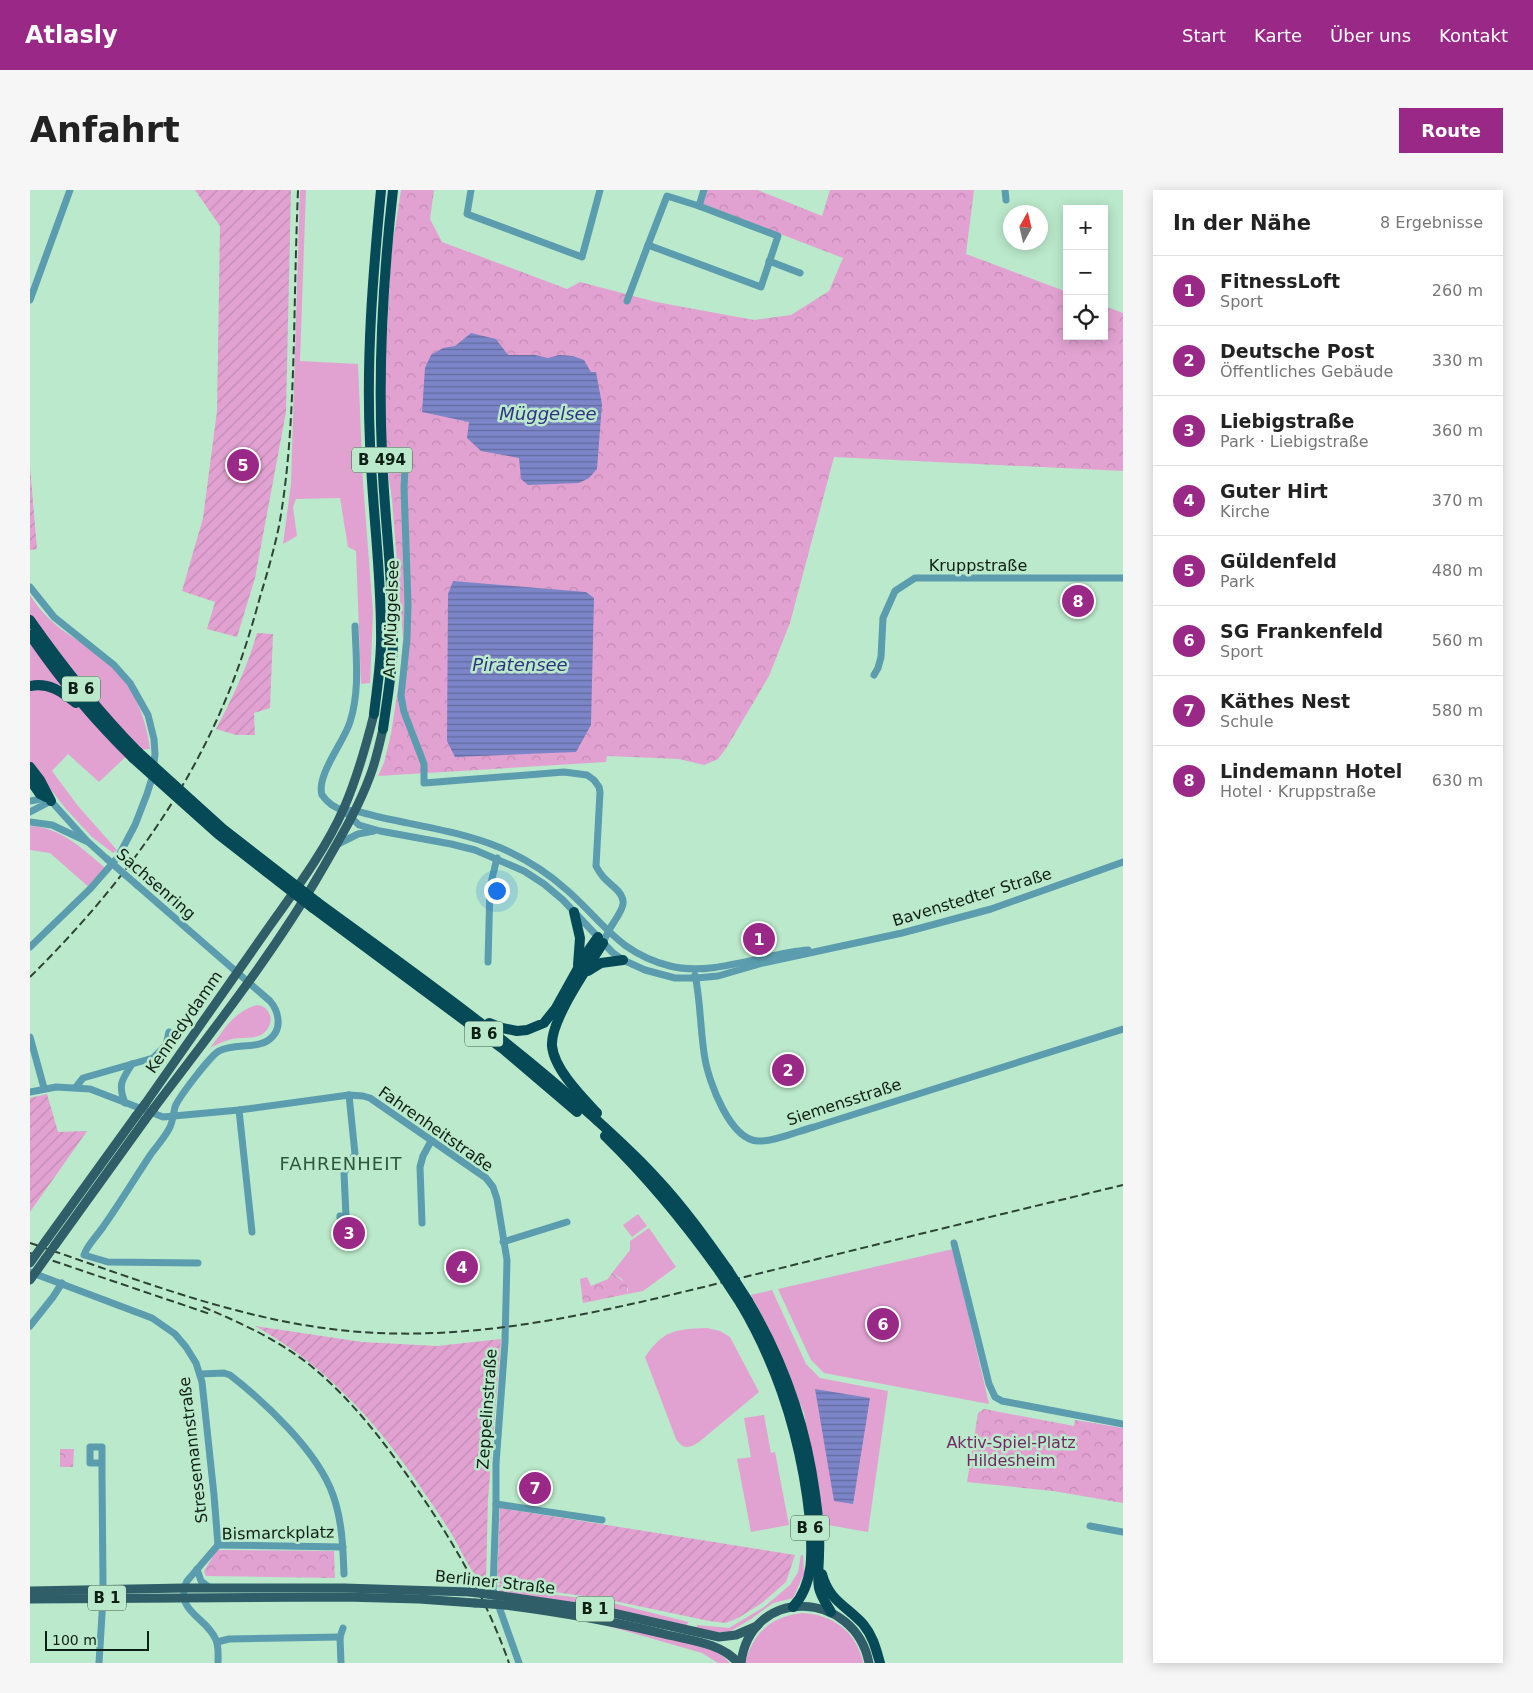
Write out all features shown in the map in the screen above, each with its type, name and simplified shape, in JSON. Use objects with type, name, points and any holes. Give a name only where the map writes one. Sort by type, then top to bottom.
[{"type":"highway","name":"B 494","points":[[374,714],[380,670],[381,634],[370,443],[369,369],[372,275],[381,190]]},
{"type":"highway","name":"B 494","points":[[383,729],[393,640],[382,454],[380,401],[381,341],[393,190]]},
{"type":"highway","name":"B 6","points":[[30,620],[90,701],[135,755]]},
{"type":"highway","name":"B 6","points":[[30,635],[63,680],[96,720],[135,755],[315,905],[503,1049],[646,1172],[657,1184],[696,1239],[724,1271],[744,1303],[763,1328],[784,1375],[806,1444],[815,1495],[819,1588],[831,1612]]},
{"type":"highway","points":[[30,686],[43,685],[55,688],[78,704],[96,720]]},
{"type":"highway","points":[[30,768],[40,780],[51,800]]},
{"type":"highway","points":[[30,780],[40,794],[51,800]]},
{"type":"highway","name":"B 6","points":[[315,905],[474,1016],[548,1076],[631,1151],[646,1172]]},
{"type":"highway","points":[[574,912],[580,938],[581,971],[558,1021],[553,1037],[554,1054],[574,1087],[631,1151]]},
{"type":"highway","points":[[474,1016],[509,1031],[517,1031],[544,1023],[581,971],[600,940]]},
{"type":"highway","points":[[581,971],[601,963],[623,960]]},
{"type":"highway","name":"B 6","points":[[744,1303],[784,1399],[798,1445],[805,1480],[811,1543],[811,1565],[805,1589],[794,1607]]},
{"type":"highway","points":[[819,1556],[823,1578],[829,1591],[837,1602],[857,1618],[866,1629],[874,1642],[880,1663]]},
{"type":"main road","name":"Kennedydamm","points":[[30,1263],[145,1104],[303,879],[343,810],[364,755],[374,714]]},
{"type":"main road","name":"B 494","points":[[353,815],[373,768],[383,729]]},
{"type":"main road","name":"Kennedydamm","points":[[30,1280],[282,934],[314,884],[353,815]]},
{"type":"main road","name":"B 1","points":[[30,1599],[184,1588],[344,1593]]},
{"type":"main road","name":"B 1","points":[[30,1590],[184,1598],[344,1593]]},
{"type":"main road","name":"Berliner Straße","points":[[344,1593],[470,1592],[604,1611],[699,1638],[740,1663]]},
{"type":"main road","name":"Berliner Straße","points":[[344,1593],[506,1605],[686,1634]]},
{"type":"main road","points":[[740,1663],[747,1641],[757,1626],[776,1611],[812,1606],[831,1612],[845,1621],[865,1649],[869,1663]]},
{"type":"main road","name":"Berliner Straße","points":[[699,1638],[727,1637],[757,1626]]},
{"type":"street","points":[[30,300],[70,190]]},
{"type":"street","points":[[471,190],[467,214],[582,258],[600,190]]},
{"type":"street","points":[[699,206],[704,190]]},
{"type":"street","points":[[1005,190],[1006,200]]},
{"type":"street","points":[[627,301],[648,245],[667,196],[778,236],[761,287],[648,245]]},
{"type":"street","points":[[769,261],[800,273]]},
{"type":"street","name":"Am Müggelsee","points":[[406,452],[404,487],[408,604],[407,639],[401,696],[404,712],[424,764],[424,783],[564,772],[587,775],[594,780],[600,792],[596,866],[600,876],[620,892],[624,900],[621,913],[608,931]]},
{"type":"street","name":"Kruppstraße","points":[[874,675],[882,657],[883,618],[895,591],[915,578],[1123,578]]},
{"type":"street","points":[[30,587],[54,617],[105,657],[130,683],[148,715],[153,733],[155,754],[152,778],[147,794],[131,833],[118,857],[90,889],[30,946]]},
{"type":"street","points":[[343,810],[325,800],[320,787],[350,723],[356,697],[355,626]]},
{"type":"street","points":[[30,801],[51,800]]},
{"type":"street","points":[[30,812],[51,800]]},
{"type":"street","name":"Sachsenring","points":[[51,800],[87,841],[276,1008],[278,1016],[275,1035],[263,1043],[230,1047],[219,1051],[201,1070],[175,1106],[173,1117]]},
{"type":"street","name":"Bavenstedter Straße","points":[[343,810],[353,815],[375,817],[454,833],[501,848],[530,862],[569,892],[624,945],[651,960],[672,966],[694,968],[763,959],[794,951],[826,950]]},
{"type":"street","name":"Bavenstedter Straße","points":[[353,815],[359,825],[380,831],[451,844],[497,858],[524,871],[544,884],[600,940],[623,960],[645,970],[675,978],[718,976],[763,963],[902,933],[991,909],[1123,862]]},
{"type":"street","points":[[30,822],[52,825],[87,841]]},
{"type":"street","points":[[335,846],[358,834],[380,831]]},
{"type":"street","points":[[488,962],[490,887],[497,858]]},
{"type":"street","points":[[600,940],[608,931]]},
{"type":"street","name":"Siemensstraße","points":[[694,968],[705,1059],[721,1105],[732,1124],[742,1135],[757,1142],[814,1127],[1123,1028]]},
{"type":"street","points":[[30,1092],[44,1088],[76,1087],[84,1078],[153,1058],[166,1045],[169,1032]]},
{"type":"street","points":[[30,1037],[44,1088]]},
{"type":"street","points":[[125,1104],[120,1090],[122,1079],[132,1064]]},
{"type":"street","name":"Fahrenheitstraße","points":[[76,1087],[105,1094],[125,1104],[163,1117],[239,1110],[349,1095],[370,1098],[431,1142],[486,1178],[493,1187],[497,1199],[507,1260],[506,1316]]},
{"type":"street","points":[[341,1245],[340,1216],[346,1216],[344,1174],[355,1154],[349,1095]]},
{"type":"street","points":[[239,1110],[252,1232]]},
{"type":"street","points":[[173,1117],[170,1128],[102,1229],[85,1250],[84,1255],[108,1262],[198,1263]]},
{"type":"street","points":[[422,1222],[420,1167],[423,1156],[431,1142]]},
{"type":"street","points":[[503,1242],[567,1222]]},
{"type":"street","points":[[954,1243],[989,1384],[995,1397],[1002,1401],[1123,1424]]},
{"type":"street","name":"Stresemannstraße","points":[[30,1272],[159,1322],[175,1334],[186,1346],[200,1374],[218,1545]]},
{"type":"street","points":[[30,1326],[62,1283]]},
{"type":"street","name":"Zeppelinstraße","points":[[506,1316],[496,1464],[493,1590],[519,1663]]},
{"type":"street","points":[[200,1374],[224,1373],[230,1375],[278,1418],[299,1440],[318,1464],[333,1494],[340,1518],[343,1547]]},
{"type":"street","points":[[99,1663],[103,1594],[102,1463]]},
{"type":"street","points":[[496,1504],[602,1520]]},
{"type":"street","points":[[1090,1526],[1123,1532]]},
{"type":"street","name":"Bismarckplatz","points":[[184,1588],[187,1581],[218,1545],[343,1547],[344,1574]]},
{"type":"street","points":[[197,1570],[201,1581],[210,1588]]},
{"type":"street","points":[[184,1588],[186,1607],[209,1630],[217,1642],[218,1663]]},
{"type":"street","points":[[340,1663],[340,1637],[343,1628]]},
{"type":"street","points":[[217,1642],[229,1639],[340,1637]]},
{"type":"green space","points":[[195,190],[291,190],[286,412],[255,578],[237,637],[207,629],[215,602],[182,591],[203,518],[217,411],[220,226]]},
{"type":"green space","points":[[300,190],[306,190],[300,361],[358,364],[363,483],[373,613],[370,683],[361,684],[356,551],[348,547],[340,498],[296,499],[293,507],[297,536],[283,544],[291,484]]},
{"type":"green space","points":[[401,190],[434,190],[430,219],[442,242],[567,289],[580,282],[656,302],[754,320],[791,315],[829,291],[843,258],[697,202],[700,190],[758,190],[822,216],[830,190],[974,190],[966,254],[1063,290],[1063,340],[1108,340],[1108,307],[1123,313],[1123,471],[834,457],[790,623],[769,676],[718,759],[704,765],[679,759],[607,756],[606,762],[378,776],[384,763],[391,734],[400,676],[403,638],[392,500],[385,450],[385,373],[391,255]]},
{"type":"green space","points":[[30,467],[37,549],[30,550]]},
{"type":"green space","points":[[30,595],[45,615],[62,630],[110,665],[128,686],[145,722],[150,749],[133,750],[99,782],[68,754],[52,771],[78,806],[117,850],[113,853],[92,837],[66,809],[30,763]]},
{"type":"green space","points":[[257,633],[273,634],[270,708],[254,713],[255,735],[236,735],[216,729],[239,682]]},
{"type":"green space","points":[[30,826],[42,827],[62,835],[108,870],[91,889],[50,853],[30,850]]},
{"type":"green space","points":[[257,1005],[265,1008],[270,1017],[270,1024],[263,1034],[229,1040],[210,1048],[235,1017],[248,1008]]},
{"type":"green space","points":[[47,1094],[58,1132],[87,1131],[30,1212],[30,1098]]},
{"type":"green space","points":[[638,1214],[647,1226],[632,1237],[623,1225]]},
{"type":"green space","points":[[355,1221],[356,1245],[343,1245],[343,1222]]},
{"type":"green space","points":[[649,1228],[676,1267],[643,1291],[627,1294],[628,1289],[622,1279],[612,1273],[630,1250],[630,1241]]},
{"type":"green space","points":[[953,1249],[989,1404],[824,1373],[811,1360],[778,1289]]},
{"type":"green space","points":[[612,1273],[627,1284],[627,1294],[583,1303],[580,1279],[587,1277],[591,1286],[608,1279]]},
{"type":"green space","points":[[772,1290],[806,1364],[820,1378],[888,1391],[868,1532],[822,1524],[804,1413],[765,1321],[751,1295]]},
{"type":"green space","points":[[255,1326],[362,1342],[437,1346],[501,1339],[488,1499],[486,1580],[473,1572],[454,1537],[415,1479],[363,1413],[324,1374],[280,1341]]},
{"type":"green space","points":[[707,1328],[720,1331],[730,1337],[759,1392],[699,1442],[687,1447],[681,1445],[676,1439],[645,1357],[664,1336],[679,1330]]},
{"type":"green space","name":"Aktiv-Spiel-Platz Hildesheim","points":[[984,1409],[1074,1426],[1075,1420],[1123,1428],[1123,1503],[1053,1491],[967,1482],[978,1413]]},
{"type":"green space","points":[[764,1415],[771,1453],[775,1452],[789,1525],[751,1532],[737,1459],[751,1457],[744,1418]]},
{"type":"green space","points":[[60,1449],[74,1449],[73,1467],[60,1467]]},
{"type":"green space","points":[[500,1508],[795,1555],[786,1582],[762,1603],[726,1623],[605,1599],[540,1590],[501,1588],[497,1586],[501,1584],[497,1582]]},
{"type":"green space","points":[[217,1550],[334,1551],[335,1578],[206,1576],[204,1571]]},
{"type":"green space","points":[[801,1555],[803,1555],[804,1574],[793,1598],[773,1603],[729,1632],[703,1632],[696,1630],[697,1625],[729,1628],[764,1607],[790,1585],[798,1572]]},
{"type":"green space","points":[[499,1590],[605,1601],[688,1622],[686,1628],[500,1593]]},
{"type":"green space","points":[[802,1613],[823,1617],[842,1627],[855,1642],[863,1663],[745,1663],[748,1652],[764,1628],[781,1618]]},
{"type":"green space","points":[[603,1619],[713,1650],[730,1663],[718,1663],[702,1653],[601,1624]]},
{"type":"water","name":"Müggelsee","points":[[471,333],[496,339],[508,355],[535,355],[548,358],[559,355],[573,356],[584,360],[591,372],[596,372],[602,404],[597,469],[589,478],[579,483],[528,485],[521,479],[519,458],[481,451],[467,438],[469,422],[422,412],[425,368],[431,355],[443,348],[455,346]]},
{"type":"water","name":"Piratensee","points":[[453,581],[586,592],[594,598],[591,725],[576,752],[455,757],[447,741],[448,594]]},
{"type":"water","points":[[815,1389],[870,1398],[853,1504],[834,1501]]},
{"type":"railway","points":[[30,977],[114,885],[163,817],[185,782],[204,746],[228,694],[243,653],[275,544],[286,480],[292,387],[298,190]]},
{"type":"railway","points":[[30,1243],[182,1295],[260,1316],[339,1330],[393,1333],[446,1332],[499,1328],[605,1310],[1123,1185]]},
{"type":"railway","points":[[30,1253],[210,1314]]},
{"type":"railway","points":[[203,1307],[256,1331],[294,1353],[320,1374],[358,1412],[402,1468],[449,1538],[476,1586],[509,1663]]},
{"type":"place","name":"Güldenfeld","points":[[243,465]]},
{"type":"place","name":"Lindemann Hotel","points":[[1078,601]]},
{"type":"place","name":"FitnessLoft","points":[[759,939]]},
{"type":"place","name":"Deutsche Post","points":[[788,1070]]},
{"type":"place","name":"Liebigstraße","points":[[349,1233]]},
{"type":"place","name":"Guter Hirt","points":[[462,1267]]},
{"type":"place","name":"SG Frankenfeld","points":[[883,1324]]},
{"type":"place","name":"Käthes Nest","points":[[535,1488]]},
{"type":"district","name":"FAHRENHEIT","points":[[341,1163]]}]
